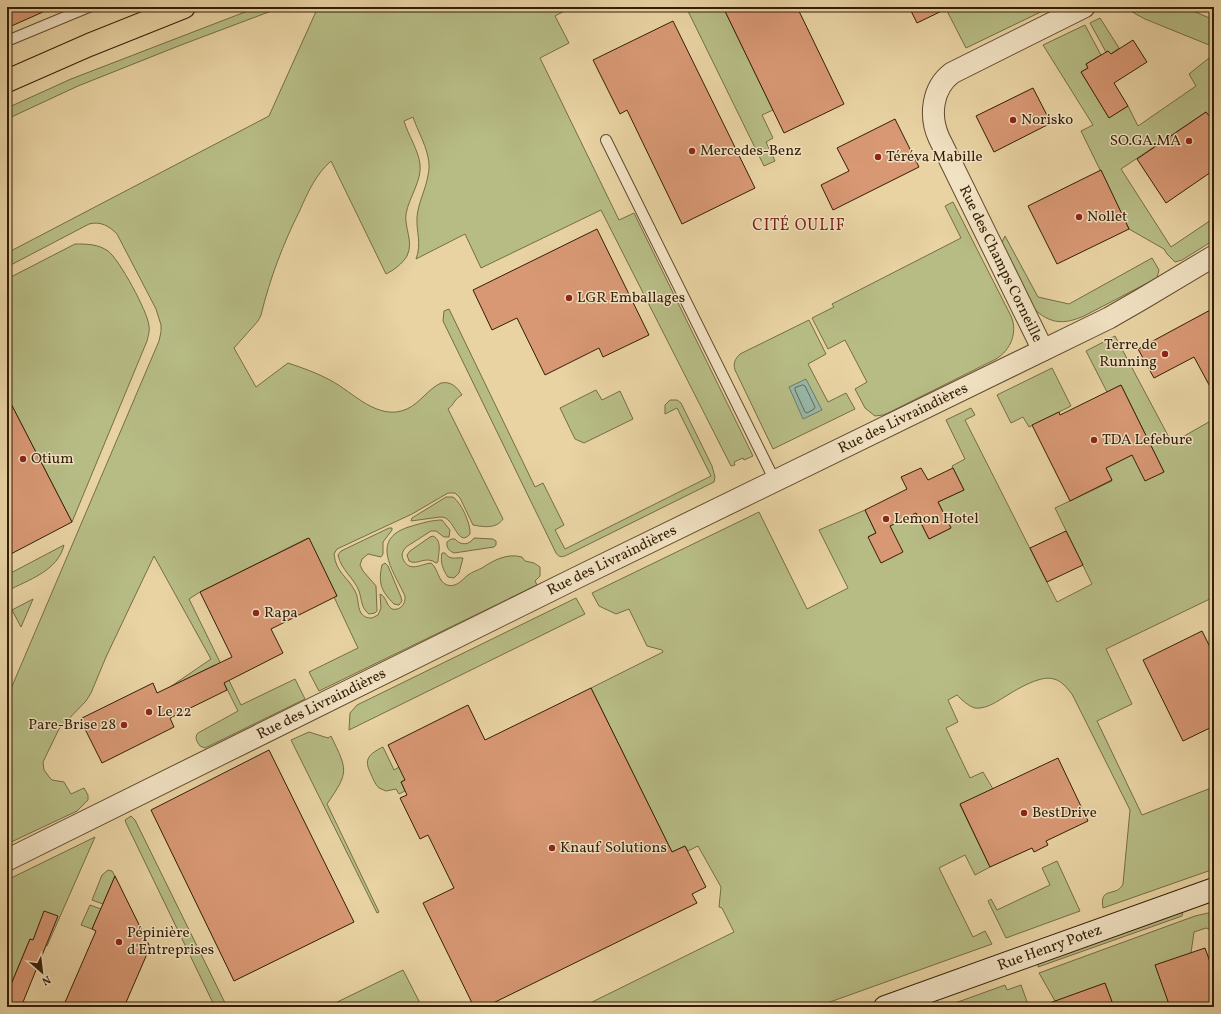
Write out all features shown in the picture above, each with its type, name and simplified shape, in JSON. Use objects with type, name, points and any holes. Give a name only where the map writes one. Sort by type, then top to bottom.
[{"type":"main road","points":[[7,81],[89,45],[184,7]]},
{"type":"street","name":"Rue des Champs Corneille","points":[[1043,350],[939,138],[934,123],[933,111],[935,98],[941,84],[945,78],[952,73],[1084,7]]},
{"type":"street","name":"Rue des Livraindières","points":[[7,860],[576,578],[1109,318],[1214,256]]},
{"type":"street","name":"Rue Henry Potez","points":[[885,1007],[1214,889]]},
{"type":"lane","points":[[7,41],[89,7]]},
{"type":"lane","points":[[606,140],[776,481]]},
{"type":"green space","points":[[258,7],[282,7],[78,86],[7,119],[7,108],[71,79]]},
{"type":"green space","points":[[318,7],[572,7],[555,16],[569,43],[540,58],[619,220],[634,213],[753,456],[734,462],[735,465],[731,466],[601,210],[481,268],[465,234],[416,259],[419,248],[417,217],[427,180],[429,160],[413,117],[404,121],[420,164],[419,177],[406,214],[406,224],[410,245],[405,259],[392,271],[386,274],[331,161],[313,184],[294,223],[268,288],[258,321],[234,348],[256,387],[288,363],[325,377],[366,404],[386,412],[396,412],[407,409],[441,383],[453,385],[462,395],[457,398],[448,409],[503,519],[493,526],[485,527],[473,525],[460,498],[455,493],[448,493],[412,514],[337,549],[334,554],[337,566],[355,591],[361,613],[363,615],[372,618],[378,615],[381,608],[380,594],[384,597],[392,609],[398,609],[402,606],[405,596],[390,566],[387,547],[391,538],[399,531],[431,521],[442,520],[450,530],[449,537],[444,537],[436,531],[431,531],[406,547],[402,556],[408,566],[416,567],[431,563],[442,581],[450,586],[459,583],[470,574],[491,562],[506,557],[516,556],[522,557],[525,561],[534,563],[540,567],[540,576],[535,581],[537,585],[319,691],[309,672],[358,648],[334,597],[337,596],[308,538],[200,592],[189,599],[241,705],[295,679],[305,699],[205,748],[200,746],[197,741],[196,736],[198,733],[238,711],[215,665],[170,687],[211,659],[154,556],[106,657],[91,693],[86,701],[59,729],[43,762],[44,770],[52,780],[64,782],[71,794],[84,788],[88,795],[88,800],[77,811],[7,844],[7,698],[159,341],[161,325],[156,309],[117,234],[104,225],[97,223],[89,224],[7,267],[7,253],[269,116]]},
{"type":"green space","points":[[686,7],[723,7],[773,110],[762,115],[773,138],[766,142],[775,161],[764,166]]},
{"type":"green space","points":[[948,7],[1051,7],[966,48],[946,9]]},
{"type":"green space","points":[[1127,7],[1184,7],[1214,20],[1214,47],[1145,19]]},
{"type":"green space","points":[[1100,18],[1119,48],[1111,54],[1108,51],[1106,52],[1090,23]]},
{"type":"green space","points":[[1085,25],[1101,55],[1086,64],[1088,68],[1081,72],[1109,117],[1128,106],[1138,126],[1196,86],[1189,74],[1214,54],[1214,122],[1206,112],[1121,169],[1171,247],[1214,218],[1214,240],[1182,260],[1175,262],[1164,249],[1129,229],[1081,131],[1093,125],[1043,45]]},
{"type":"green space","points":[[953,202],[1011,316],[1014,328],[1012,340],[1006,351],[996,359],[888,413],[875,416],[865,408],[855,389],[867,382],[845,340],[828,349],[812,318],[834,307],[832,304],[961,238],[945,206]]},
{"type":"green space","points":[[1005,236],[1038,297],[1069,304],[1152,258],[1159,270],[1157,278],[1084,316],[1063,322],[1051,320],[1033,308],[1001,244]]},
{"type":"green space","points":[[75,244],[88,244],[100,247],[108,251],[113,256],[126,275],[144,310],[149,330],[147,341],[72,522],[7,396],[7,279]]},
{"type":"green space","points":[[449,309],[535,487],[543,483],[564,525],[555,530],[565,549],[711,476],[677,408],[665,414],[665,405],[670,400],[677,400],[681,403],[712,466],[715,477],[714,482],[563,557],[558,556],[443,321],[444,311]]},
{"type":"green space","points":[[809,320],[826,354],[808,364],[828,402],[846,393],[855,409],[773,449],[735,370],[735,361],[740,354]]},
{"type":"green space","points":[[1115,336],[1172,443],[1214,419],[1214,435],[1211,437],[1214,442],[1214,597],[1106,649],[1132,704],[1097,721],[1142,815],[1211,788],[1214,796],[1214,869],[1103,908],[1102,901],[1106,894],[1117,890],[1123,884],[1130,810],[1072,694],[1059,681],[1048,678],[1025,685],[993,704],[981,708],[970,706],[957,695],[948,700],[958,722],[946,728],[970,778],[983,772],[993,789],[960,805],[990,867],[975,875],[965,855],[939,868],[973,937],[985,931],[992,944],[816,1007],[582,1007],[734,932],[722,908],[719,907],[721,887],[698,846],[688,851],[685,846],[672,852],[591,688],[663,652],[662,650],[647,646],[629,609],[616,614],[599,606],[592,593],[759,512],[807,609],[848,588],[819,530],[865,510],[876,533],[916,513],[929,539],[951,528],[938,502],[964,490],[952,466],[965,459],[946,420],[971,408],[975,415],[965,420],[1057,602],[1092,584],[1055,508],[1112,481],[1106,468],[1132,455],[1164,472],[1121,385],[1107,392],[1086,351]]},
{"type":"green space","points":[[1052,368],[1071,406],[1029,427],[1023,417],[1011,423],[997,395]]},
{"type":"green space","points":[[596,390],[602,400],[620,391],[633,419],[584,443],[575,439],[560,408]]},
{"type":"green space","points":[[446,497],[453,497],[462,508],[470,530],[470,534],[466,537],[463,538],[458,534],[451,523],[444,517],[411,521],[412,518]]},
{"type":"green space","points":[[389,528],[392,528],[392,530],[383,542],[383,554],[381,557],[368,554],[362,559],[360,565],[363,571],[376,586],[377,611],[369,614],[363,606],[357,586],[342,565],[338,555],[341,551]]},
{"type":"green space","points":[[433,536],[439,544],[438,562],[436,563],[429,560],[415,562],[409,561],[407,555],[410,551]]},
{"type":"green space","points":[[474,538],[493,539],[496,541],[496,545],[494,547],[454,553],[447,547],[447,542],[451,539],[455,539],[462,544],[465,544]]},
{"type":"green space","points":[[64,545],[56,562],[49,568],[41,574],[7,591],[7,575]]},
{"type":"green space","points":[[442,553],[445,553],[451,558],[463,558],[459,573],[454,578],[448,577],[442,566]]},
{"type":"green space","points":[[385,563],[388,566],[401,597],[402,601],[399,605],[394,604],[383,591],[380,577],[382,565]]},
{"type":"green space","points":[[576,598],[585,614],[349,730],[350,713],[357,705]]},
{"type":"green space","points":[[33,599],[21,627],[12,610]]},
{"type":"green space","points":[[309,732],[328,738],[331,736],[341,757],[344,771],[342,778],[327,804],[379,912],[377,913],[291,740]]},
{"type":"green space","points":[[383,747],[394,770],[399,767],[424,770],[401,782],[405,791],[399,794],[396,789],[386,791],[379,788],[376,785],[369,769],[369,758],[374,752]]},
{"type":"green space","points":[[131,816],[135,820],[227,1007],[212,1007],[213,1003],[126,823],[125,820]]},
{"type":"green space","points":[[95,837],[47,946],[30,939],[7,994],[7,880]]},
{"type":"green space","points":[[1057,861],[1080,911],[1006,938],[988,901],[991,899],[997,910],[1050,885],[1042,868]]},
{"type":"green space","points":[[108,870],[112,871],[115,876],[103,904],[92,900],[102,875]]},
{"type":"green space","points":[[90,905],[101,909],[92,929],[81,925]]},
{"type":"green space","points":[[1183,911],[1182,916],[1038,967],[1039,961]]},
{"type":"green space","points":[[1208,913],[1214,914],[1214,931],[1206,928],[1194,932],[1191,953],[1170,1007],[1114,1007],[1055,1001],[1039,973],[1195,916]]},
{"type":"green space","points":[[403,970],[422,1007],[327,1007]]},
{"type":"green space","points":[[1005,985],[1007,990],[1021,985],[1029,1007],[944,1007]]},
{"type":"water","points":[[806,379],[822,410],[803,419],[789,387]]},
{"type":"building","points":[[7,7],[54,7],[7,28]]},
{"type":"building","points":[[723,7],[797,7],[844,104],[784,133]]},
{"type":"building","points":[[909,7],[950,7],[917,23]]},
{"type":"building","name":"Mercedes-Benz","points":[[673,21],[755,188],[682,224],[627,110],[620,114],[593,60]]},
{"type":"building","points":[[1133,40],[1147,62],[1114,83],[1128,106],[1109,118],[1081,72],[1088,68],[1086,64],[1108,51],[1111,54]]},
{"type":"building","name":"Norisko","points":[[1033,88],[1051,123],[994,152],[976,116]]},
{"type":"building","name":"SO.GA.MA","points":[[1206,112],[1214,122],[1214,170],[1166,203],[1137,159]]},
{"type":"building","name":"Téréva Mabille","points":[[895,119],[919,167],[833,210],[821,185],[849,171],[837,148]]},
{"type":"building","name":"Nollet","points":[[1101,170],[1129,229],[1057,264],[1028,206]]},
{"type":"building","name":"LGR Emballages","points":[[597,229],[649,335],[603,357],[599,348],[545,375],[517,318],[492,330],[473,290]]},
{"type":"building","points":[[1214,308],[1214,394],[1194,357],[1154,378],[1138,349]]},
{"type":"building","name":"TDA Lefebure","points":[[1121,385],[1164,472],[1145,481],[1132,455],[1106,468],[1112,480],[1070,501],[1032,425],[1059,412],[1060,415]]},
{"type":"building","name":"Otium","points":[[7,396],[72,522],[7,556]]},
{"type":"building","name":"Lemon Hotel","points":[[921,468],[928,480],[953,468],[964,490],[938,502],[951,528],[929,539],[916,513],[890,526],[903,552],[881,563],[868,537],[876,533],[865,510],[907,489],[901,477]]},
{"type":"building","points":[[1066,531],[1083,565],[1047,582],[1030,548]]},
{"type":"building","points":[[309,538],[337,596],[271,629],[283,653],[224,683],[227,690],[170,718],[174,727],[102,763],[80,719],[153,683],[157,693],[232,657],[200,592]]},
{"type":"building","points":[[1202,631],[1214,655],[1214,726],[1183,741],[1143,660]]},
{"type":"building","name":"Knauf Solutions","points":[[591,688],[672,852],[685,846],[706,887],[692,894],[697,903],[485,1007],[474,1007],[423,903],[454,888],[428,835],[420,839],[400,798],[407,795],[401,782],[405,780],[388,745],[468,705],[485,740]]},
{"type":"building","points":[[269,750],[354,922],[234,981],[151,810]]},
{"type":"building","name":"BestDrive","points":[[1058,758],[1088,821],[1046,841],[1048,845],[1034,852],[1032,848],[990,867],[960,804]]},
{"type":"building","name":"Pépinière d'Entreprises","points":[[115,876],[150,947],[124,1007],[63,1007],[96,931],[92,929]]},
{"type":"building","points":[[44,911],[58,916],[21,1007],[7,1007],[7,994],[30,939],[33,940]]},
{"type":"building","points":[[1205,948],[1214,973],[1214,1007],[1170,1007],[1155,965]]},
{"type":"building","points":[[1105,983],[1114,1007],[1045,1007],[1044,1005]]},
{"type":"place","name":"Norisko","points":[[1013,120]]},
{"type":"place","name":"SO.GA.MA","points":[[1189,141]]},
{"type":"place","name":"Mercedes-Benz","points":[[692,151]]},
{"type":"place","name":"Téréva Mabille","points":[[878,157]]},
{"type":"place","name":"Nollet","points":[[1079,217]]},
{"type":"place","name":"LGR Emballages","points":[[569,298]]},
{"type":"place","name":"Terre de Running","points":[[1165,354]]},
{"type":"place","name":"TDA Lefebure","points":[[1094,440]]},
{"type":"place","name":"Otium","points":[[23,459]]},
{"type":"place","name":"Lemon Hotel","points":[[886,519]]},
{"type":"place","name":"Rapa","points":[[256,613]]},
{"type":"place","name":"Le 22","points":[[149,712]]},
{"type":"place","name":"Pare-Brise 28","points":[[124,725]]},
{"type":"place","name":"BestDrive","points":[[1024,813]]},
{"type":"place","name":"Knauf Solutions","points":[[552,848]]},
{"type":"place","name":"Pépinière d'Entreprises","points":[[119,942]]},
{"type":"district","name":"CITÉ OULIF","points":[[799,226]]}]
